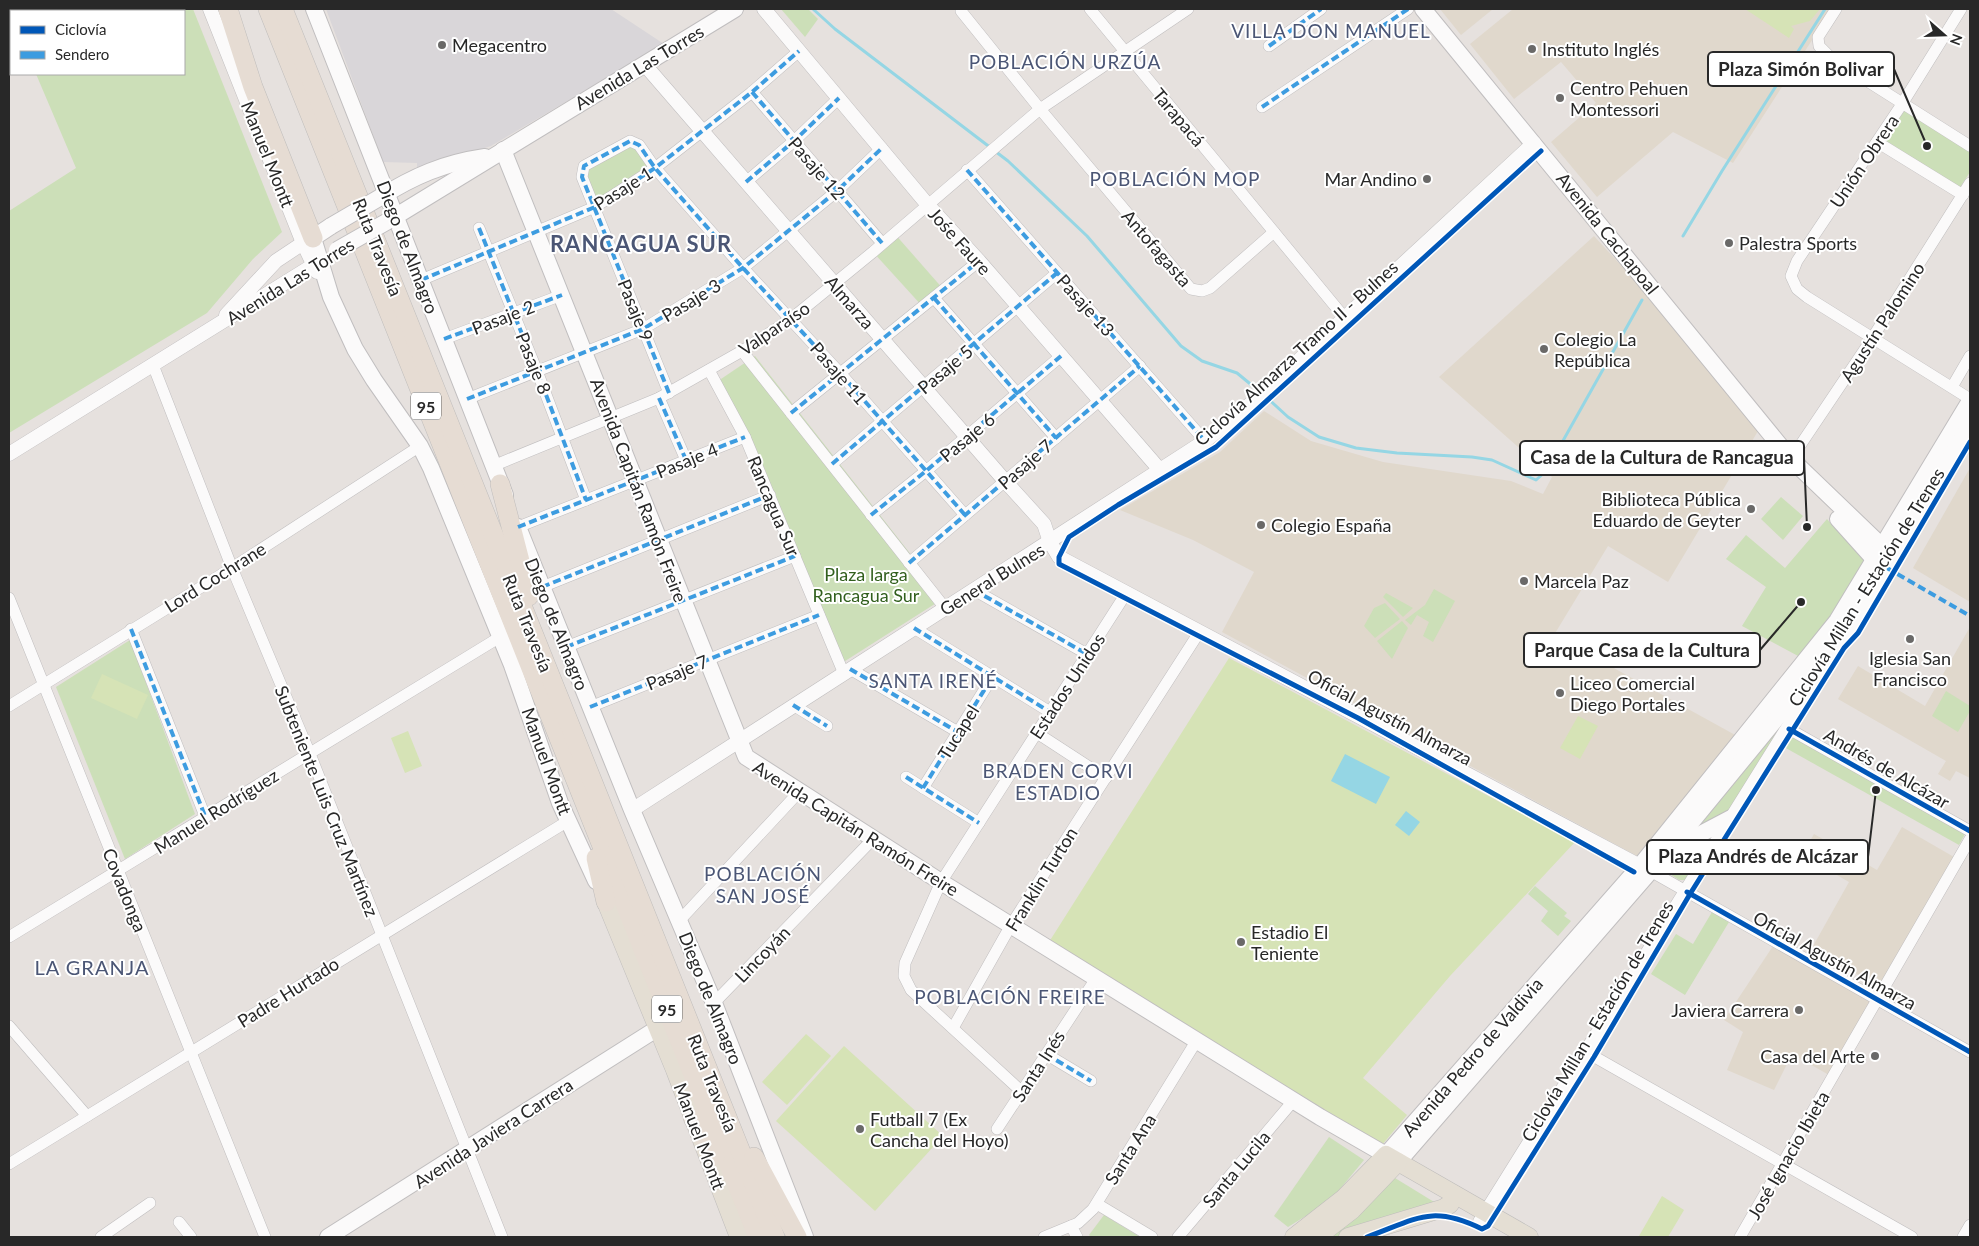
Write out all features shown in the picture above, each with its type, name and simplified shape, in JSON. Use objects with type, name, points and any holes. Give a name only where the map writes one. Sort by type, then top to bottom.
[{"type":"highway","points":[[228,9],[253,87],[308,240]]},
{"type":"highway","name":"Ruta Travesía","points":[[268,9],[758,1237]]},
{"type":"highway","name":"Ruta Travesía","points":[[283,9],[775,1237]]},
{"type":"highway","points":[[500,484],[512,536],[538,627],[545,666]]},
{"type":"highway","points":[[584,804],[606,902]]},
{"type":"highway","points":[[718,1094],[797,1237]]},
{"type":"highway","points":[[693,1118],[749,1215]]},
{"type":"main road","name":"Diego de Almagro","points":[[314,9],[383,196],[421,280],[500,484],[590,707],[714,1003],[805,1237]]},
{"type":"main road","name":"Avenida Las Torres","points":[[317,263],[735,9]]},
{"type":"main road","name":"Avenida Cachapoal","points":[[1423,9],[1791,459],[1792,468],[1884,560]]},
{"type":"main road","name":"Avenida Las Torres","points":[[308,240],[428,171],[463,160],[498,153]]},
{"type":"main road","name":"Avenida Capitán Ramón Freire","points":[[498,153],[537,231],[682,601],[739,742],[749,761],[873,840],[1294,1100],[1388,1163],[1483,1217],[1529,1237]]},
{"type":"main road","name":"Manuel Montt","points":[[308,240],[331,297],[363,362],[420,446],[448,506],[500,637],[568,821],[606,902],[658,1028],[739,1237]]},
{"type":"main road","points":[[1667,852],[1845,635],[1970,400]]},
{"type":"main road","points":[[1645,868],[1884,560],[1970,424]]},
{"type":"main road","points":[[1645,868],[1667,852],[1731,818]]},
{"type":"main road","name":"Avenida Pedro de Valdivia","points":[[1317,1237],[1348,1214],[1388,1163],[1645,868]]},
{"type":"main road","name":"Avenida Javiera Carrera","points":[[328,1237],[467,1151],[658,1028]]},
{"type":"main road","name":"Avenida Pedro de Valdivia","points":[[1294,1237],[1332,1209],[1388,1163]]},
{"type":"main road","points":[[1348,1237],[1452,1200]]},
{"type":"main road","name":"Avenida Capitán Ramón Freire","points":[[1483,1217],[1508,1237]]},
{"type":"street","name":"Manuel Montt","points":[[210,9],[308,240]]},
{"type":"street","name":"Jośe Faure","points":[[764,9],[927,204],[979,260],[1160,470]]},
{"type":"street","name":"Tarapacá","points":[[1090,9],[1344,317]]},
{"type":"street","name":"Valparaíso","points":[[493,466],[664,396],[742,351],[791,319],[835,284],[1040,109],[1188,9]]},
{"type":"street","points":[[1269,46],[1321,9]]},
{"type":"street","points":[[1262,107],[1408,9]]},
{"type":"street","points":[[1836,9],[1818,37],[1819,46],[1831,58],[1970,146]]},
{"type":"street","name":"Unión Obrera","points":[[1873,337],[1797,289],[1791,276],[1797,261],[1877,142],[1961,9]]},
{"type":"street","name":"Antofagasta","points":[[961,11],[1040,109],[1191,289],[1202,291],[1210,288],[1274,232]]},
{"type":"street","name":"Pasaje 1","points":[[421,280],[595,207],[655,168],[703,132],[799,51]]},
{"type":"street","name":"Almarza","points":[[645,65],[1005,482],[1044,524],[1050,542]]},
{"type":"street","name":"Pasaje 12","points":[[752,92],[882,243]]},
{"type":"street","points":[[746,182],[794,142],[839,98]]},
{"type":"street","name":"Pasaje 11","points":[[582,171],[584,166],[630,141],[639,145],[655,168],[743,268],[840,373],[965,515]]},
{"type":"street","points":[[1877,142],[1963,195]]},
{"type":"street","name":"General Bulnes","points":[[632,810],[1205,441],[1262,394],[1534,143]]},
{"type":"street","name":"Pasaje 3","points":[[467,399],[643,329],[743,268],[837,191],[882,148]]},
{"type":"street","name":"Pasaje 13","points":[[967,170],[1205,441]]},
{"type":"street","name":"Pasaje 9","points":[[582,171],[643,329],[686,460]]},
{"type":"street","name":"Agustín Palomino","points":[[1791,459],[1873,337],[1970,183]]},
{"type":"street","name":"Pasaje 8","points":[[479,228],[563,437],[586,500]]},
{"type":"street","name":"Avenida Las Torres","points":[[216,327],[276,261],[308,240]]},
{"type":"street","points":[[791,413],[979,260]]},
{"type":"street","name":"Avenida Las Torres","points":[[9,454],[317,263]]},
{"type":"street","name":"Pasaje 5","points":[[832,464],[1057,273]]},
{"type":"street","name":"Pasaje 2","points":[[444,340],[562,294]]},
{"type":"street","points":[[934,298],[1056,438]]},
{"type":"street","points":[[1873,337],[1970,400]]},
{"type":"street","points":[[742,351],[945,608]]},
{"type":"street","name":"Pasaje 6","points":[[872,515],[1061,356]]},
{"type":"street","points":[[1952,387],[1970,356]]},
{"type":"street","name":"Subteniente Luis Cruz Martínez","points":[[153,365],[232,568],[310,754],[502,1237]]},
{"type":"street","name":"Pasaje 7","points":[[909,563],[1140,366]]},
{"type":"street","name":"Rancagua Sur","points":[[709,370],[745,436],[819,615],[847,671]]},
{"type":"street","name":"Pasaje 4","points":[[518,527],[745,436]]},
{"type":"street","name":"Lord Cochrane","points":[[9,706],[232,568],[420,446]]},
{"type":"street","points":[[542,587],[770,495]]},
{"type":"street","name":"Oficial Agustín Almarza","points":[[1050,542],[1059,557],[1645,868],[1970,1052]]},
{"type":"street","points":[[566,647],[795,556]]},
{"type":"street","points":[[974,590],[1087,654]]},
{"type":"street","name":"Estados Unidos","points":[[1021,1091],[911,990],[904,976],[907,956],[941,882],[1127,592]]},
{"type":"street","name":"Covadonga","points":[[9,598],[265,1237]]},
{"type":"street","name":"Pasaje 7","points":[[590,707],[819,615]]},
{"type":"street","points":[[914,628],[1050,712]]},
{"type":"street","points":[[131,629],[205,816]]},
{"type":"street","name":"Franklin Turton","points":[[953,1028],[1011,925],[1200,632]]},
{"type":"street","points":[[1483,1217],[1687,892],[1731,818],[1789,729],[1845,635]]},
{"type":"street","name":"Manuel Rodríguez","points":[[9,938],[118,872],[205,816],[500,637]]},
{"type":"street","points":[[847,671],[958,732]]},
{"type":"street","name":"Tucapel","points":[[923,788],[993,676]]},
{"type":"street","points":[[793,705],[827,726]]},
{"type":"street","name":"Andrés de Alcázar","points":[[1789,729],[1970,832]]},
{"type":"street","points":[[1037,733],[1106,778]]},
{"type":"street","points":[[906,777],[979,823]]},
{"type":"street","points":[[680,920],[798,792]]},
{"type":"street","name":"Padre Hurtado","points":[[9,1164],[568,821]]},
{"type":"street","name":"José Ignacio Ibieta","points":[[1740,1237],[1970,839]]},
{"type":"street","name":"Lincoyán","points":[[714,1003],[873,840]]},
{"type":"street","name":"Santa Inés","points":[[997,1129],[1097,977]]},
{"type":"street","points":[[9,1026],[87,1116]]},
{"type":"street","name":"Santa Ana","points":[[1044,1237],[1071,1226],[1084,1218],[1096,1204],[1197,1040]]},
{"type":"street","points":[[1586,1052],[1912,1237]]},
{"type":"street","points":[[1046,1054],[1090,1081]]},
{"type":"street","name":"Santa Lucila","points":[[1178,1237],[1294,1100]]},
{"type":"street","points":[[101,1237],[150,1203]]},
{"type":"street","points":[[1096,1204],[1152,1237]]},
{"type":"street","points":[[179,1222],[191,1237]]},
{"type":"street","points":[[1963,1237],[1970,1225]]},
{"type":"street","points":[[1071,1226],[1077,1237]]},
{"type":"shaded area","points":[[326,9],[611,9],[664,44],[491,146],[417,170],[417,163],[383,162]]},
{"type":"shaded area","points":[[1440,9],[1493,9],[1461,35]]},
{"type":"shaded area","points":[[1513,9],[1832,9],[1733,163],[1673,132],[1597,197],[1551,142],[1596,103],[1561,62],[1514,99],[1470,44]]},
{"type":"shaded area","points":[[1594,236],[1650,297],[1758,431],[1668,582],[1608,546],[1554,635],[1737,736],[1637,856],[1222,632],[1254,572],[1193,540],[1120,510],[1220,452],[1264,411],[1311,441],[1383,462],[1511,481],[1543,494],[1552,477],[1439,377]]},
{"type":"shaded area","points":[[1970,468],[1970,602],[1913,568]]},
{"type":"shaded area","points":[[1970,627],[1970,778],[1956,771],[1950,781],[1938,774],[1946,761],[1838,699],[1858,666],[1925,706]]},
{"type":"shaded area","points":[[1902,827],[1954,857],[1879,987],[1812,948],[1849,882],[1802,855],[1814,834],[1877,870]]},
{"type":"shaded area","name":"Javiera Carrera","points":[[1773,946],[1874,1000],[1829,1075],[1792,1054],[1774,1090],[1727,1070],[1743,1032],[1724,1020]]},
{"type":"green space","points":[[9,9],[193,9],[282,232],[253,259],[207,313],[9,433],[9,211],[76,168],[36,75],[185,75],[185,10],[10,10],[10,14]]},
{"type":"green space","points":[[781,9],[808,9],[818,19],[805,37]]},
{"type":"green space","points":[[1745,9],[1820,9],[1810,21],[1791,26],[1794,29],[1789,38]]},
{"type":"green space","points":[[1907,107],[1970,150],[1970,172],[1959,189],[1883,141]]},
{"type":"green space","points":[[630,141],[655,168],[595,207],[584,166]]},
{"type":"green space","points":[[894,233],[944,290],[923,307],[873,252]]},
{"type":"green space","name":"Plaza larga Rancagua Sur","points":[[755,356],[916,561],[941,600],[842,663],[718,381]]},
{"type":"green space","points":[[1781,497],[1803,516],[1783,540],[1761,519]]},
{"type":"green space","points":[[1827,519],[1867,564],[1835,616],[1800,657],[1742,626],[1766,587],[1726,559],[1746,535],[1785,568]]},
{"type":"green space","points":[[1434,589],[1455,601],[1433,642],[1423,636],[1429,622],[1417,615],[1411,625],[1405,620],[1425,605]]},
{"type":"green space","points":[[1386,593],[1413,608],[1403,617],[1383,597]]},
{"type":"green space","points":[[1385,603],[1400,619],[1375,638],[1364,626],[1374,608]]},
{"type":"green space","points":[[1402,621],[1408,628],[1392,659],[1377,641]]},
{"type":"green space","points":[[130,640],[195,814],[125,859],[56,687]]},
{"type":"green space","name":"Estadio El Teniente","points":[[1229,658],[1575,842],[1450,976],[1363,1078],[1407,1115],[1382,1145],[1049,942]]},
{"type":"green space","points":[[102,674],[148,695],[137,719],[91,698]]},
{"type":"green space","points":[[1805,689],[1731,811],[1689,833]]},
{"type":"green space","points":[[1946,691],[1970,706],[1970,711],[1958,732],[1932,716]]},
{"type":"green space","points":[[1578,716],[1598,726],[1580,759],[1560,748]]},
{"type":"green space","points":[[408,731],[422,766],[405,773],[391,738]]},
{"type":"green space","points":[[1792,736],[1965,834],[1959,845],[1784,747]]},
{"type":"green space","points":[[1716,831],[1686,880],[1679,880],[1664,870],[1663,865],[1670,855]]},
{"type":"green space","points":[[1535,886],[1567,913],[1564,916],[1571,921],[1558,936],[1541,921],[1548,911],[1528,894]]},
{"type":"green space","points":[[1712,912],[1729,922],[1685,995],[1651,974],[1676,934],[1693,944]]},
{"type":"green space","points":[[806,1034],[831,1056],[787,1105],[762,1082]]},
{"type":"green space","name":"Futball 7 (Ex Cancha del Hoyo)","points":[[844,1046],[943,1136],[875,1211],[776,1121]]},
{"type":"green space","points":[[1329,1137],[1364,1160],[1330,1201],[1288,1227],[1274,1216]]},
{"type":"green space","points":[[1395,1178],[1439,1205],[1337,1237],[1330,1237]]},
{"type":"green space","points":[[1662,1196],[1684,1210],[1668,1237],[1639,1236]]},
{"type":"green space","points":[[1104,1215],[1140,1237],[1091,1237],[1089,1235]]},
{"type":"water","points":[[1345,754],[1390,777],[1376,804],[1331,781]]},
{"type":"water","points":[[1406,811],[1420,822],[1409,836],[1395,825]]},
{"type":"waterway","points":[[813,9],[835,29],[1008,161],[1087,236],[1181,346],[1202,361],[1237,373],[1260,392]]},
{"type":"waterway","points":[[1683,236],[1825,9]]},
{"type":"waterway","points":[[1265,396],[1288,417],[1319,437],[1356,448],[1492,460],[1536,480],[1546,471],[1642,300]]},
{"type":"marked path","points":[[1269,46],[1321,9]]},
{"type":"marked path","points":[[1262,107],[1408,9]]},
{"type":"marked path","points":[[421,280],[595,207],[655,168],[752,92],[799,51]]},
{"type":"marked path","points":[[752,92],[882,243]]},
{"type":"marked path","points":[[746,182],[794,141],[839,98]]},
{"type":"marked path","points":[[669,393],[582,177],[584,166],[630,141],[639,145],[655,168],[743,268],[840,373],[965,515]]},
{"type":"marked path","points":[[467,399],[643,329],[743,268],[837,191],[882,148]]},
{"type":"marked path","points":[[967,170],[1205,441]]},
{"type":"marked path","points":[[479,228],[537,371],[586,500]]},
{"type":"marked path","points":[[791,413],[979,261]]},
{"type":"marked path","points":[[832,464],[1057,273]]},
{"type":"marked path","points":[[444,339],[562,295]]},
{"type":"marked path","points":[[934,298],[1056,438]]},
{"type":"marked path","points":[[871,515],[926,471],[1061,356]]},
{"type":"marked path","points":[[909,563],[1140,366]]},
{"type":"marked path","points":[[659,398],[686,460]]},
{"type":"marked path","points":[[518,527],[745,437]]},
{"type":"marked path","points":[[542,587],[770,495]]},
{"type":"marked path","points":[[566,647],[795,556]]},
{"type":"marked path","points":[[1887,568],[1970,616]]},
{"type":"marked path","points":[[974,590],[1087,654]]},
{"type":"marked path","points":[[590,707],[819,615]]},
{"type":"marked path","points":[[914,628],[1050,712]]},
{"type":"marked path","points":[[131,629],[205,816]]},
{"type":"marked path","points":[[850,669],[958,732]]},
{"type":"marked path","points":[[923,788],[993,676]]},
{"type":"marked path","points":[[793,705],[827,726]]},
{"type":"marked path","points":[[906,777],[979,823]]},
{"type":"marked path","points":[[1046,1054],[1091,1081]]},
{"type":"cycle path","name":"Ciclovía Almarza Tramo II - Bulnes","points":[[1541,151],[1216,447],[1118,505],[1069,537],[1059,557],[1059,564],[1358,718],[1634,872]]},
{"type":"cycle path","name":"Ciclovía Millan - Estación de Trenes","points":[[1367,1237],[1424,1217],[1450,1217],[1482,1229],[1488,1226],[1594,1057],[1690,894],[1844,648],[1858,633],[1970,442]]},
{"type":"cycle path","points":[[1789,729],[1970,831]]},
{"type":"cycle path","points":[[1687,892],[1970,1052]]},
{"type":"place","name":"Megacentro","points":[[442,45]]},
{"type":"place","name":"Instituto Inglés","points":[[1532,49]]},
{"type":"place","name":"Centro Pehuen Montessori","points":[[1560,98]]},
{"type":"place","name":"Plaza Simón Bolivar","points":[[1927,146]]},
{"type":"place","name":"Mar Andino","points":[[1427,179]]},
{"type":"place","name":"Palestra Sports","points":[[1729,243]]},
{"type":"place","name":"Colegio La República","points":[[1544,349]]},
{"type":"place","name":"Biblioteca Pública Eduardo de Geyter","points":[[1751,509]]},
{"type":"place","name":"Colegio España","points":[[1261,525]]},
{"type":"place","name":"Casa de la Cultura de Rancagua","points":[[1807,527]]},
{"type":"place","name":"Marcela Paz","points":[[1524,581]]},
{"type":"place","name":"Parque Casa de la Cultura","points":[[1801,602]]},
{"type":"place","name":"Iglesia San Francisco","points":[[1910,639]]},
{"type":"place","name":"Liceo Comercial Diego Portales","points":[[1560,693]]},
{"type":"place","name":"Plaza Andrés de Alcázar","points":[[1876,790]]},
{"type":"place","name":"Estadio El Teniente","points":[[1241,942]]},
{"type":"place","name":"Javiera Carrera","points":[[1799,1010]]},
{"type":"place","name":"Casa del Arte","points":[[1875,1056]]},
{"type":"place","name":"Futball 7 (Ex Cancha del Hoyo)","points":[[860,1129]]},
{"type":"district","name":"VILLA DON MANUEL","points":[[1331,30]]},
{"type":"district","name":"POBLACIÓN URZÚA","points":[[1065,61]]},
{"type":"district","name":"POBLACIÓN MOP","points":[[1175,178]]},
{"type":"district","name":"RANCAGUA SUR","points":[[641,243]]},
{"type":"district","name":"SANTA IRENÉ","points":[[933,680]]},
{"type":"district","name":"BRADEN CORVI ESTADIO","points":[[1058,781]]},
{"type":"district","name":"POBLACIÓN SAN JOSÉ","points":[[763,884]]},
{"type":"district","name":"LA GRANJA","points":[[92,967]]},
{"type":"district","name":"POBLACIÓN FREIRE","points":[[1010,996]]}]
